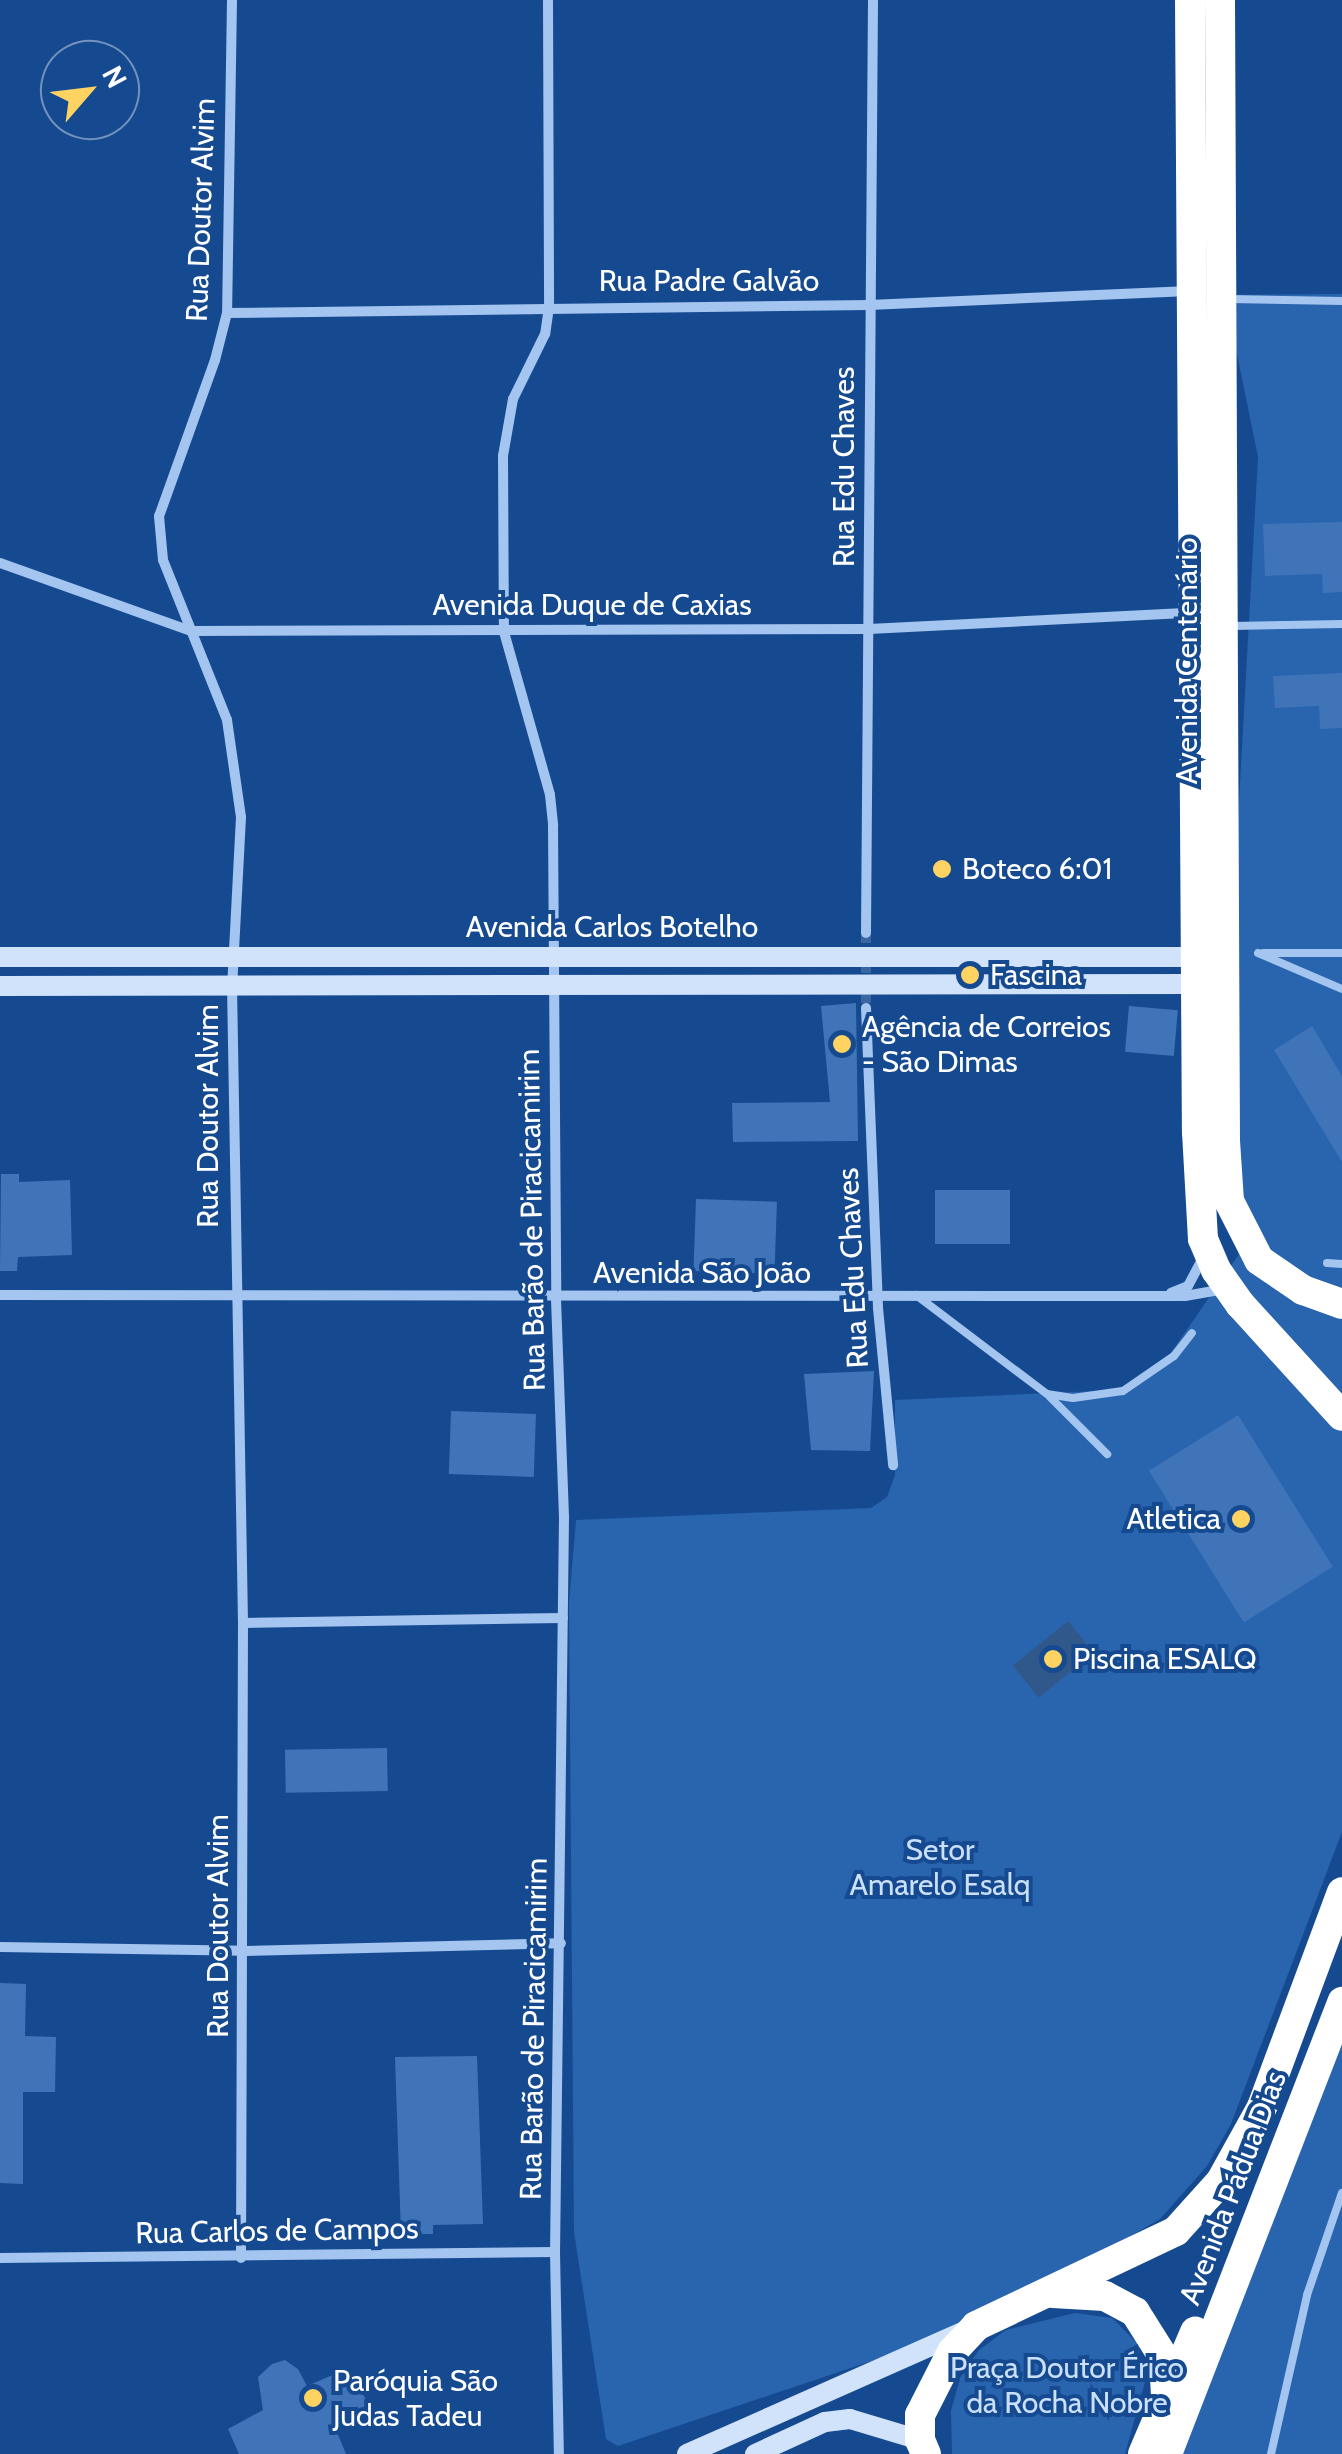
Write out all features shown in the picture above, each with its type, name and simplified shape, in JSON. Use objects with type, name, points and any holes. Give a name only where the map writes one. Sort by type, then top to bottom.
[{"type":"highway","name":"Avenida Centenário","points":[[1190,0],[1205,295],[1209,619],[1206,966],[1229,1201],[1260,1260],[1303,1290],[1342,1304]]},
{"type":"highway","name":"Avenida Centenário","points":[[1205,295],[1220,0]]},
{"type":"highway","points":[[1206,966],[1199,1204],[1206,1251],[1228,1288],[1342,1416]]},
{"type":"highway","name":"Avenida Pádua Dias","points":[[923,2447],[920,2415],[941,2372],[976,2326],[1176,2231],[1221,2181],[1262,2107],[1342,1892]]},
{"type":"highway","name":"Avenida Pádua Dias","points":[[1168,2454],[1342,2002]]},
{"type":"highway","points":[[1143,2454],[1323,2052]]},
{"type":"highway","points":[[1049,2293],[1086,2292],[1135,2312],[1164,2358],[1166,2398]]},
{"type":"main road","name":"Avenida Carlos Botelho","points":[[0,957],[552,957],[1206,966]]},
{"type":"main road","name":"Avenida Carlos Botelho","points":[[0,986],[554,986],[1206,966]]},
{"type":"main road","points":[[688,2454],[976,2326]]},
{"type":"main road","points":[[755,2454],[825,2422],[850,2419],[923,2447]]},
{"type":"street","name":"Rua Doutor Alvim","points":[[232,0],[227,313],[215,360],[159,516],[163,560],[227,720],[242,817],[232,986],[234,1297],[243,1623],[241,2258]]},
{"type":"street","name":"Rua Barão de Piracicamirim","points":[[548,0],[549,308],[545,334],[513,399],[503,456],[504,632],[550,794],[563,1618],[555,2252],[559,2454]]},
{"type":"street","name":"Rua Edu Chaves","points":[[866,933],[872,0]]},
{"type":"street","name":"Rua Padre Galvão","points":[[227,313],[869,305],[1205,295]]},
{"type":"street","name":"Avenida Duque de Caxias","points":[[0,563],[190,631],[869,629],[1209,619]]},
{"type":"street","name":"Rua Edu Chaves","points":[[866,1008],[878,1297],[893,1465]]},
{"type":"street","points":[[1165,1295],[1188,1286],[1206,1251]]},
{"type":"street","name":"Avenida São João","points":[[0,1296],[1185,1296],[1228,1288]]},
{"type":"street","points":[[243,1623],[563,1618]]},
{"type":"street","points":[[0,1947],[244,1951],[561,1943]]},
{"type":"street","name":"Rua Carlos de Campos","points":[[0,2258],[555,2252]]},
{"type":"lane","name":"Rua Padre Galvão","points":[[1205,295],[1342,301]]},
{"type":"lane","name":"Avenida Duque de Caxias","points":[[1209,619],[1342,624]]},
{"type":"lane","points":[[1342,953],[1258,953],[1342,989]]},
{"type":"lane","points":[[1327,1263],[1342,1264]]},
{"type":"lane","points":[[916,1295],[1047,1394],[1107,1454]]},
{"type":"lane","points":[[1047,1394],[1100,1397],[1123,1391],[1174,1356],[1192,1333]]},
{"type":"lane","points":[[1271,2454],[1308,2295],[1342,2193]]},
{"type":"green space","name":"Setor Amarelo Esalq","points":[[1342,294],[1342,1832],[1231,2124],[1207,2166],[1160,2219],[976,2326],[618,2446],[606,2439],[574,2232],[569,1603],[576,1520],[871,1508],[887,1497],[895,1475],[895,1400],[1120,1390],[1168,1357],[1246,1244],[1238,1227],[1232,929],[1258,457],[1225,295]]},
{"type":"green space","points":[[1342,2011],[1342,2454],[1169,2454]]},
{"type":"green space","name":"Praça Doutor Érico da Rocha Nobre","points":[[1075,2313],[1112,2318],[1137,2343],[1145,2382],[1125,2454],[952,2454],[951,2411],[960,2378],[979,2350],[1006,2330]]},
{"type":"shaded area","name":"Piscina ESALQ","points":[[1068,1621],[1094,1653],[1039,1698],[1013,1666]]},
{"type":"building","points":[[1342,522],[1342,592],[1323,593],[1322,574],[1265,576],[1263,524]]},
{"type":"building","points":[[1342,673],[1342,728],[1320,729],[1319,706],[1275,708],[1273,676]]},
{"type":"building","points":[[856,1003],[858,1141],[733,1142],[732,1103],[830,1102],[821,1006]]},
{"type":"building","points":[[1129,1006],[1178,1010],[1174,1056],[1125,1052]]},
{"type":"building","points":[[1312,1026],[1342,1076],[1342,1162],[1274,1050]]},
{"type":"building","points":[[1,1174],[19,1174],[19,1182],[70,1180],[72,1255],[18,1257],[17,1271],[0,1271]]},
{"type":"building","points":[[935,1190],[1010,1190],[1010,1244],[935,1244]]},
{"type":"building","points":[[696,1199],[777,1202],[774,1274],[693,1271]]},
{"type":"building","points":[[874,1371],[870,1451],[811,1450],[804,1374]]},
{"type":"building","points":[[451,1411],[536,1414],[534,1477],[449,1474]]},
{"type":"building","name":"Atletica","points":[[1238,1415],[1333,1567],[1244,1622],[1149,1471]]},
{"type":"building","points":[[387,1748],[388,1791],[286,1793],[285,1750]]},
{"type":"building","points":[[0,1983],[26,1984],[25,2036],[56,2037],[55,2092],[23,2092],[23,2184],[0,2183]]},
{"type":"building","points":[[477,2056],[483,2224],[433,2225],[433,2234],[401,2234],[395,2057]]},
{"type":"building","name":"Paróquia São Judas Tadeu","points":[[285,2360],[298,2369],[307,2386],[349,2368],[371,2409],[336,2430],[346,2454],[239,2454],[228,2429],[263,2410],[258,2377],[272,2364]]},
{"type":"tunnel","points":[[866,933],[866,1008]]},
{"type":"place","name":"Boteco 6:01","points":[[942,869]]},
{"type":"place","name":"Fascina","points":[[970,975]]},
{"type":"place","name":"Agência de Correios - São Dimas","points":[[842,1044]]},
{"type":"place","name":"Atletica","points":[[1241,1519]]},
{"type":"place","name":"Piscina ESALQ","points":[[1053,1659]]},
{"type":"place","name":"Paróquia São Judas Tadeu","points":[[313,2398]]}]
